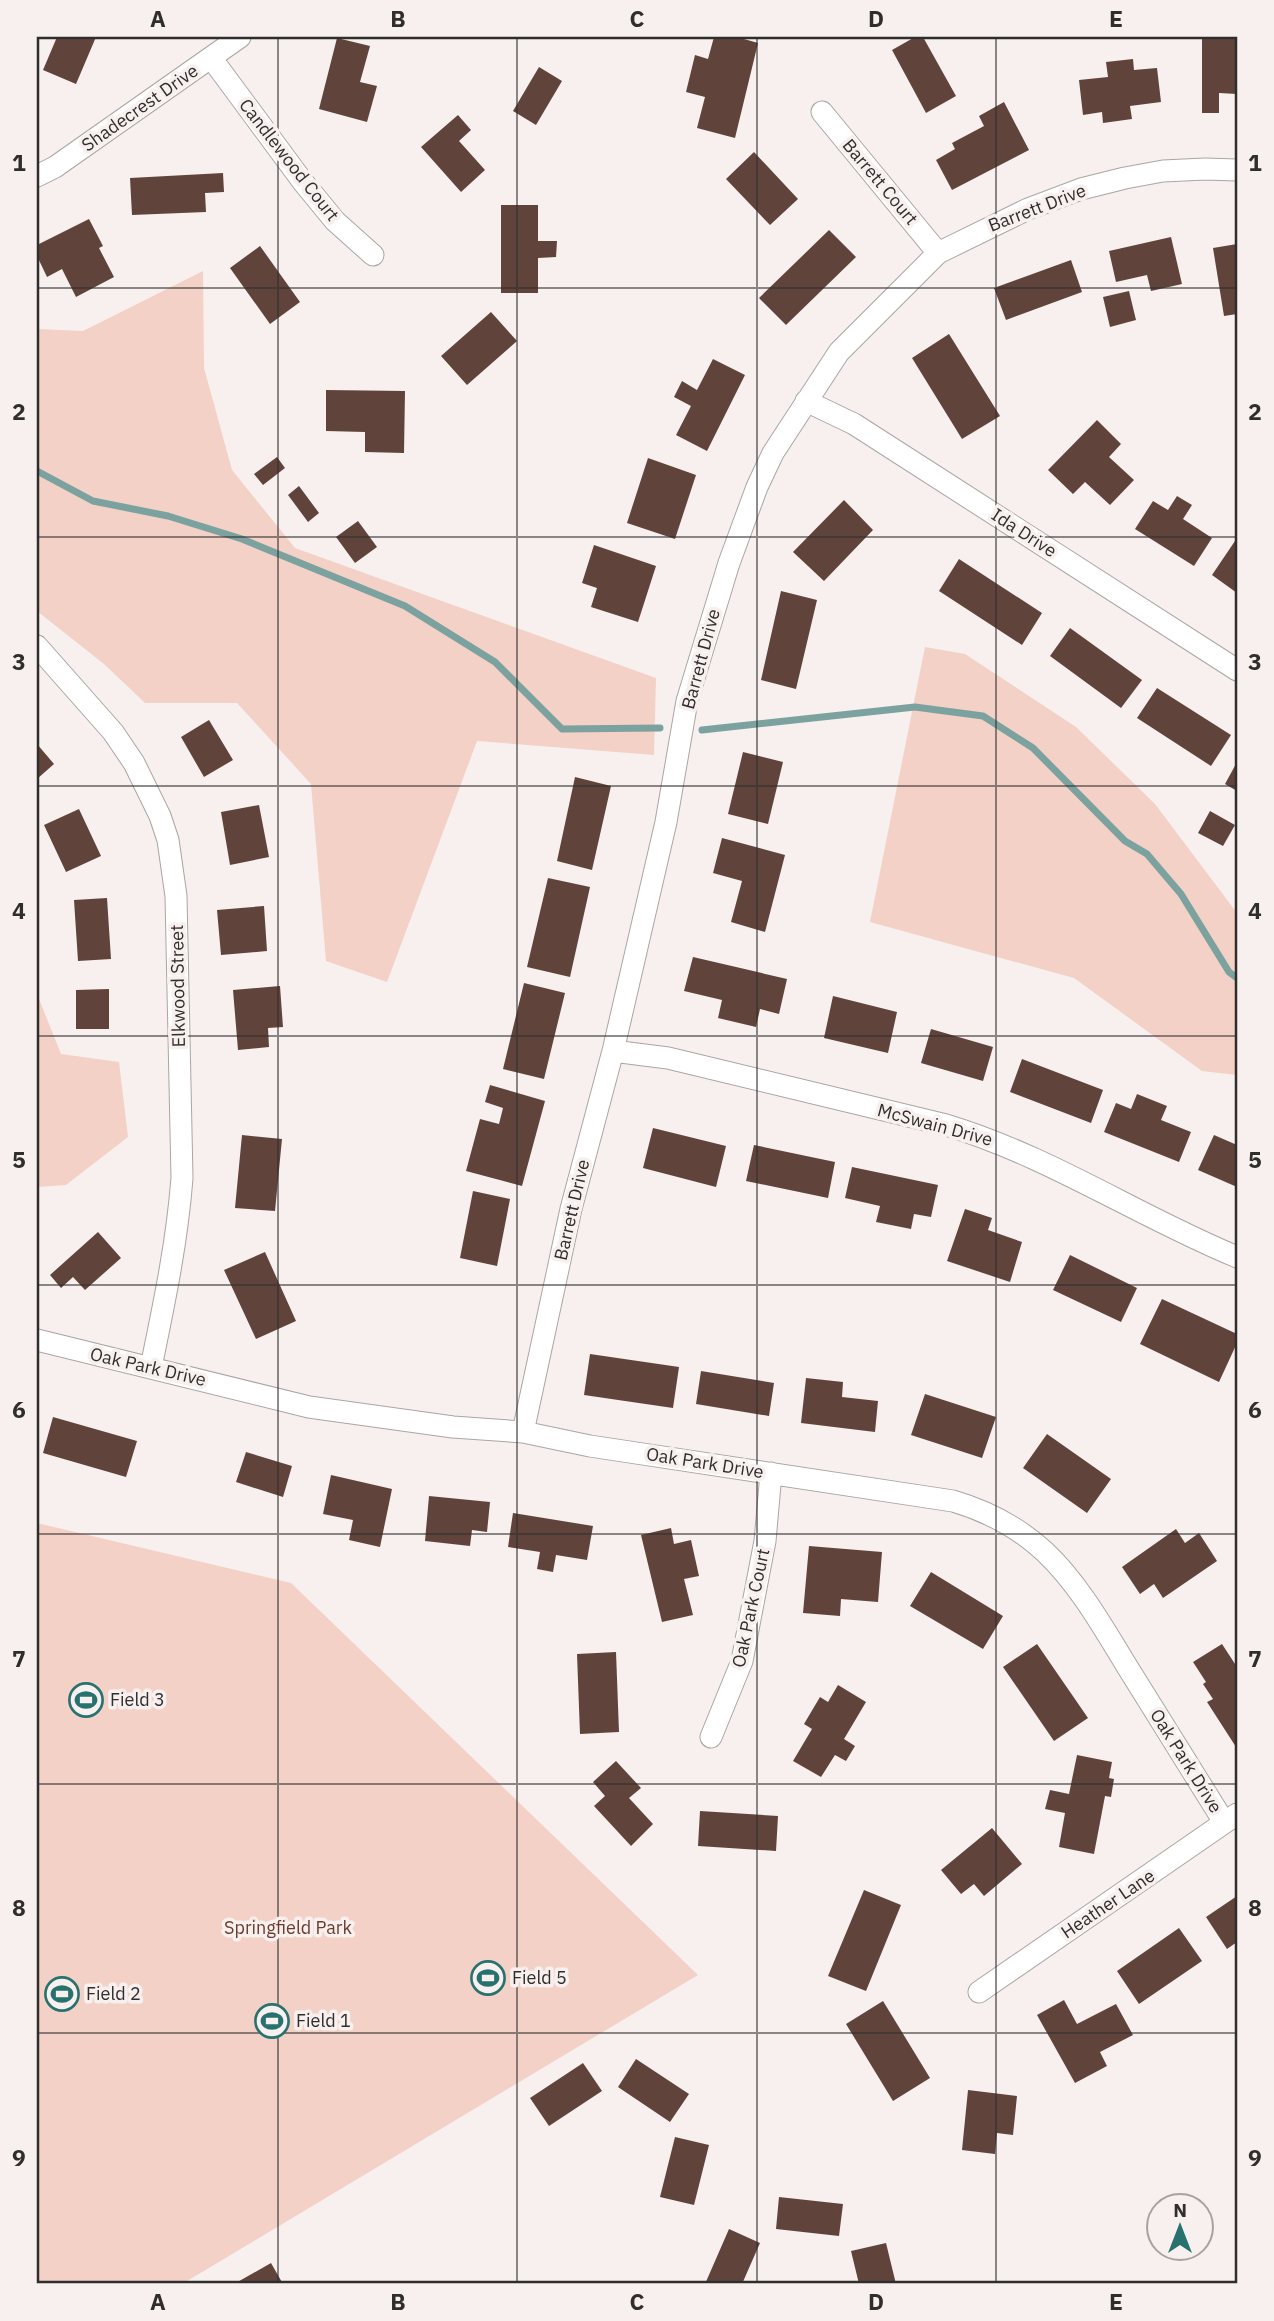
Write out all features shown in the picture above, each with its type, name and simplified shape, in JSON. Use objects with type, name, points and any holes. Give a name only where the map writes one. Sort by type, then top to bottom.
[{"type":"street","name":"Shadecrest Drive","points":[[37,176],[55,167],[240,37]]},
{"type":"street","name":"Candlewood Court","points":[[212,59],[319,202],[335,221],[373,255]]},
{"type":"street","name":"Barrett Court","points":[[822,112],[937,253]]},
{"type":"street","name":"Barrett Drive","points":[[523,1432],[572,1209],[613,1051],[666,822],[687,701],[709,624],[757,487],[773,453],[839,352],[937,253],[1028,209],[1081,189],[1125,177],[1163,171],[1237,170]]},
{"type":"street","name":"Ida Drive","points":[[807,401],[854,424],[1237,670]]},
{"type":"street","name":"Elkwood Street","points":[[37,646],[106,723],[134,763],[160,817],[173,869],[182,1178],[171,1272],[150,1367]]},
{"type":"street","name":"McSwain Drive","points":[[613,1051],[668,1058],[946,1125],[990,1139],[1046,1163],[1237,1257]]},
{"type":"street","name":"Oak Park Drive","points":[[37,1339],[309,1406],[453,1427],[523,1432],[590,1446],[953,1501],[995,1517],[1027,1536],[1059,1567],[1231,1818]]},
{"type":"street","name":"Oak Park Court","points":[[711,1737],[742,1661],[765,1541],[771,1474]]},
{"type":"street","name":"Heather Lane","points":[[979,1992],[1231,1818]]},
{"type":"green space","points":[[203,271],[204,368],[232,470],[295,548],[656,678],[654,755],[477,741],[387,982],[326,961],[311,784],[237,703],[145,703],[104,664],[37,611],[37,329],[83,331]]},
{"type":"green space","points":[[925,647],[965,654],[1076,727],[1155,804],[1237,913],[1237,1075],[1202,1071],[1074,978],[870,922]]},
{"type":"green space","points":[[37,994],[61,1054],[119,1062],[128,1137],[66,1185],[37,1187]]},
{"type":"green space","name":"Springfield Park","points":[[37,1523],[291,1583],[698,1975],[182,2284],[37,2284]]},
{"type":"building","points":[[57,37],[96,37],[76,84],[43,70]]},
{"type":"building","points":[[714,37],[737,37],[758,43],[735,138],[697,128],[705,97],[686,92],[695,55],[708,59]]},
{"type":"building","points":[[915,37],[923,37],[956,96],[926,113],[892,50]]},
{"type":"building","points":[[337,38],[370,46],[360,82],[377,86],[367,122],[319,109]]},
{"type":"building","points":[[1202,38],[1237,38],[1237,94],[1219,93],[1219,113],[1202,113]]},
{"type":"building","points":[[1133,59],[1134,70],[1157,68],[1161,102],[1130,106],[1132,119],[1103,123],[1102,112],[1083,115],[1079,80],[1108,77],[1106,62]]},
{"type":"building","points":[[539,67],[562,81],[536,125],[513,111]]},
{"type":"building","points":[[1004,102],[1029,150],[952,190],[936,160],[955,149],[952,143],[984,126],[979,116]]},
{"type":"building","points":[[458,115],[471,130],[459,141],[485,170],[461,192],[421,147]]},
{"type":"building","points":[[754,152],[798,199],[770,225],[726,179]]},
{"type":"building","points":[[223,173],[224,192],[205,193],[206,212],[132,215],[130,178]]},
{"type":"building","points":[[501,205],[538,205],[538,241],[557,241],[556,257],[538,258],[538,293],[501,293]]},
{"type":"building","points":[[89,219],[103,246],[99,248],[114,277],[76,297],[62,269],[47,277],[37,256],[37,245]]},
{"type":"building","points":[[829,230],[856,257],[786,325],[759,298]]},
{"type":"building","points":[[1171,237],[1182,284],[1151,291],[1147,275],[1116,282],[1109,251]]},
{"type":"building","points":[[1237,244],[1237,314],[1224,316],[1213,248]]},
{"type":"building","points":[[260,246],[300,302],[270,324],[230,268]]},
{"type":"building","points":[[1071,260],[1082,292],[1006,320],[994,288]]},
{"type":"building","points":[[1129,291],[1136,320],[1110,327],[1103,297]]},
{"type":"building","points":[[491,312],[517,341],[467,385],[441,356]]},
{"type":"building","points":[[949,334],[1000,416],[962,439],[912,358]]},
{"type":"building","points":[[713,359],[745,375],[707,451],[676,435],[691,406],[674,397],[682,381],[697,390]]},
{"type":"building","points":[[326,390],[405,391],[404,453],[365,452],[365,432],[326,431]]},
{"type":"building","points":[[1097,420],[1121,444],[1109,457],[1134,480],[1110,505],[1085,482],[1073,494],[1048,470]]},
{"type":"building","points":[[277,457],[285,468],[263,485],[254,474]]},
{"type":"building","points":[[648,458],[696,475],[675,539],[627,523]]},
{"type":"building","points":[[299,486],[319,513],[308,522],[288,495]]},
{"type":"building","points":[[1177,496],[1192,505],[1183,519],[1212,538],[1194,566],[1135,529],[1153,501],[1168,510]]},
{"type":"building","points":[[844,500],[873,530],[824,581],[793,552]]},
{"type":"building","points":[[358,521],[377,547],[355,563],[336,537]]},
{"type":"building","points":[[1237,538],[1237,593],[1212,575]]},
{"type":"building","points":[[594,545],[656,566],[638,622],[591,607],[597,588],[582,583]]},
{"type":"building","points":[[959,559],[1042,613],[1022,645],[939,591]]},
{"type":"building","points":[[781,591],[817,600],[796,689],[761,680]]},
{"type":"building","points":[[1070,628],[1142,680],[1121,708],[1050,656]]},
{"type":"building","points":[[1157,688],[1231,735],[1211,766],[1137,718]]},
{"type":"building","points":[[209,720],[233,760],[204,777],[181,737]]},
{"type":"building","points":[[37,744],[54,764],[37,779]]},
{"type":"building","points":[[743,752],[783,762],[768,824],[728,814]]},
{"type":"building","points":[[1237,762],[1237,791],[1225,784]]},
{"type":"building","points":[[575,777],[611,786],[592,870],[557,861]]},
{"type":"building","points":[[259,805],[269,857],[230,865],[221,812]]},
{"type":"building","points":[[79,809],[101,856],[66,872],[44,825]]},
{"type":"building","points":[[1210,811],[1235,825],[1223,846],[1198,833]]},
{"type":"building","points":[[722,838],[785,855],[765,932],[731,922],[742,881],[713,873]]},
{"type":"building","points":[[548,878],[590,887],[570,977],[527,967]]},
{"type":"building","points":[[107,898],[111,959],[78,961],[74,900]]},
{"type":"building","points":[[264,906],[267,951],[221,955],[217,910]]},
{"type":"building","points":[[693,957],[787,979],[779,1014],[760,1009],[756,1027],[718,1018],[722,1000],[684,991]]},
{"type":"building","points":[[524,983],[565,993],[544,1079],[503,1069]]},
{"type":"building","points":[[280,986],[283,1027],[268,1028],[269,1047],[238,1050],[233,990]]},
{"type":"building","points":[[109,989],[109,1029],[76,1029],[76,990]]},
{"type":"building","points":[[833,996],[897,1012],[888,1053],[824,1038]]},
{"type":"building","points":[[931,1029],[993,1047],[983,1081],[921,1063]]},
{"type":"building","points":[[1022,1059],[1103,1090],[1091,1123],[1010,1092]]},
{"type":"building","points":[[490,1085],[545,1101],[522,1186],[466,1171],[480,1119],[499,1124],[503,1108],[485,1102]]},
{"type":"building","points":[[1137,1094],[1167,1106],[1161,1120],[1191,1132],[1179,1162],[1104,1132],[1116,1103],[1131,1109]]},
{"type":"building","points":[[653,1128],[726,1146],[716,1187],[643,1168]]},
{"type":"building","points":[[242,1135],[282,1139],[275,1211],[235,1208]]},
{"type":"building","points":[[1214,1135],[1237,1145],[1237,1187],[1198,1170]]},
{"type":"building","points":[[754,1145],[835,1162],[828,1198],[746,1181]]},
{"type":"building","points":[[852,1167],[938,1185],[931,1217],[914,1214],[911,1229],[876,1222],[880,1206],[845,1198]]},
{"type":"building","points":[[473,1191],[510,1199],[497,1266],[460,1258]]},
{"type":"building","points":[[965,1209],[992,1218],[988,1230],[1022,1242],[1010,1282],[947,1261]]},
{"type":"building","points":[[98,1232],[121,1258],[85,1290],[73,1277],[61,1288],[50,1275]]},
{"type":"building","points":[[265,1252],[296,1321],[256,1339],[224,1270]]},
{"type":"building","points":[[1070,1255],[1137,1288],[1121,1322],[1053,1290]]},
{"type":"building","points":[[1162,1299],[1237,1334],[1237,1343],[1219,1382],[1140,1344]]},
{"type":"building","points":[[590,1354],[679,1367],[673,1408],[584,1395]]},
{"type":"building","points":[[701,1371],[774,1383],[769,1416],[696,1404]]},
{"type":"building","points":[[806,1378],[843,1382],[842,1397],[878,1401],[875,1432],[801,1423]]},
{"type":"building","points":[[925,1394],[996,1417],[982,1458],[911,1435]]},
{"type":"building","points":[[53,1417],[137,1441],[126,1477],[43,1453]]},
{"type":"building","points":[[1047,1434],[1111,1479],[1087,1513],[1023,1468]]},
{"type":"building","points":[[246,1452],[292,1466],[283,1497],[236,1482]]},
{"type":"building","points":[[331,1475],[392,1489],[380,1547],[349,1540],[353,1520],[323,1514]]},
{"type":"building","points":[[429,1496],[490,1502],[487,1532],[472,1530],[470,1546],[425,1541]]},
{"type":"building","points":[[513,1513],[593,1526],[587,1560],[556,1555],[553,1572],[537,1569],[540,1552],[508,1547]]},
{"type":"building","points":[[671,1528],[674,1544],[691,1540],[699,1576],[684,1579],[693,1615],[662,1622],[641,1535]]},
{"type":"building","points":[[1176,1529],[1185,1543],[1199,1533],[1217,1561],[1163,1598],[1154,1584],[1140,1594],[1122,1567]]},
{"type":"building","points":[[809,1546],[882,1552],[878,1602],[841,1599],[840,1616],[803,1613]]},
{"type":"building","points":[[931,1572],[1003,1616],[983,1649],[910,1606]]},
{"type":"building","points":[[1037,1644],[1088,1718],[1054,1741],[1003,1667]]},
{"type":"building","points":[[1222,1644],[1237,1667],[1236,1747],[1207,1702],[1213,1699],[1193,1662]]},
{"type":"building","points":[[616,1652],[619,1732],[580,1734],[577,1654]]},
{"type":"building","points":[[838,1685],[866,1702],[844,1739],[855,1746],[846,1761],[835,1755],[821,1777],[793,1761],[812,1729],[804,1724],[820,1697],[828,1702]]},
{"type":"building","points":[[1077,1755],[1112,1762],[1109,1778],[1114,1779],[1111,1797],[1105,1796],[1094,1854],[1059,1847],[1065,1813],[1045,1809],[1050,1790],[1069,1794]]},
{"type":"building","points":[[616,1761],[641,1788],[629,1798],[653,1824],[631,1846],[594,1806],[605,1796],[593,1782]]},
{"type":"building","points":[[700,1811],[778,1816],[776,1851],[698,1846]]},
{"type":"building","points":[[992,1828],[1022,1864],[984,1896],[974,1884],[961,1894],[941,1870]]},
{"type":"building","points":[[864,1890],[901,1905],[866,1991],[828,1976]]},
{"type":"building","points":[[1237,1896],[1237,1942],[1227,1949],[1206,1917]]},
{"type":"building","points":[[1179,1928],[1202,1961],[1139,2004],[1117,1971]]},
{"type":"building","points":[[1064,2000],[1077,2024],[1116,2004],[1133,2035],[1100,2052],[1107,2066],[1075,2083],[1037,2015]]},
{"type":"building","points":[[883,2001],[930,2078],[893,2101],[846,2024]]},
{"type":"building","points":[[636,2059],[689,2094],[670,2122],[618,2087]]},
{"type":"building","points":[[583,2063],[602,2091],[549,2126],[530,2098]]},
{"type":"building","points":[[968,2090],[1017,2096],[1013,2135],[997,2133],[995,2154],[962,2150]]},
{"type":"building","points":[[675,2137],[709,2145],[694,2205],[660,2197]]},
{"type":"building","points":[[779,2197],[843,2204],[839,2236],[776,2229]]},
{"type":"building","points":[[729,2229],[760,2243],[742,2284],[705,2284]]},
{"type":"building","points":[[886,2243],[896,2284],[859,2284],[851,2251]]},
{"type":"building","points":[[271,2263],[283,2284],[234,2284]]},
{"type":"waterway","points":[[37,471],[93,501],[168,516],[242,539],[405,606],[495,662],[562,729],[660,728]]},
{"type":"waterway","points":[[702,730],[915,707],[983,716],[1033,748],[1125,841],[1147,854],[1181,894],[1229,972],[1237,978]]},
{"type":"place","name":"Field 3","points":[[86,1700]]},
{"type":"place","name":"Field 5","points":[[488,1978]]},
{"type":"place","name":"Field 2","points":[[62,1994]]},
{"type":"place","name":"Field 1","points":[[272,2021]]}]
